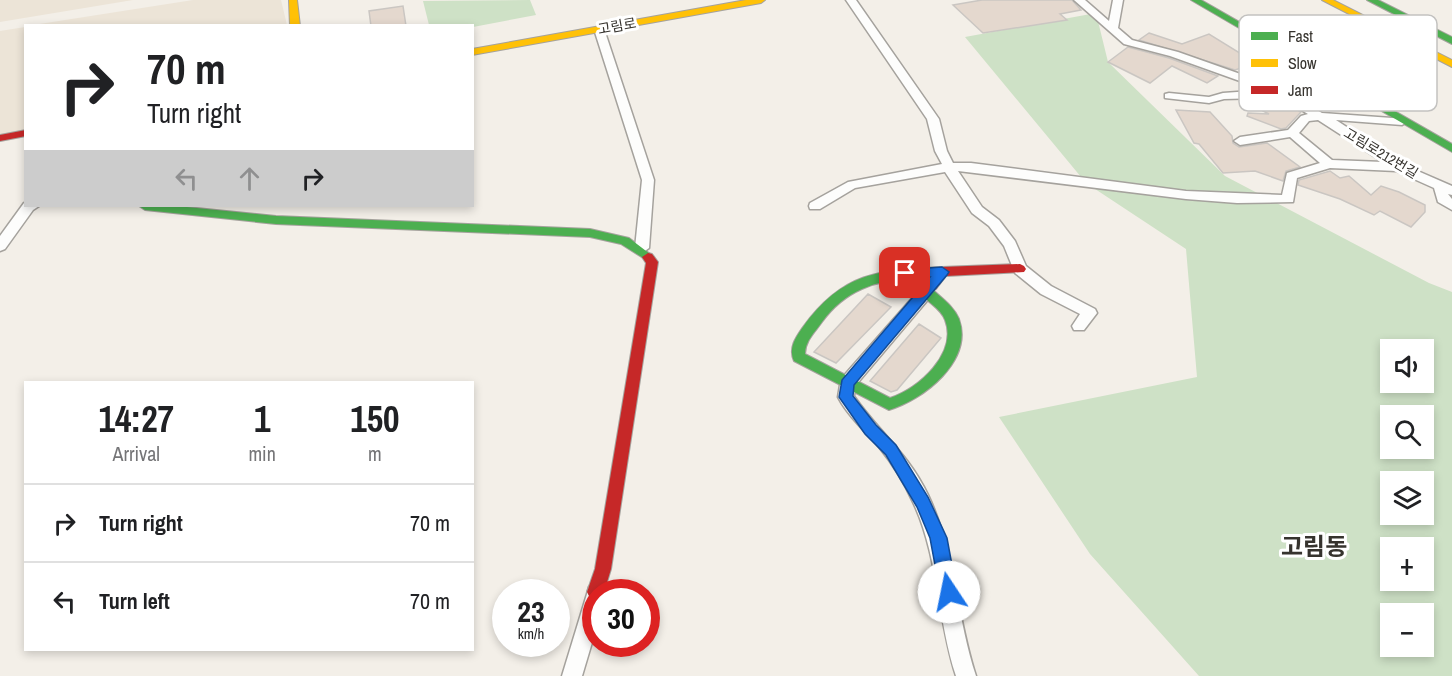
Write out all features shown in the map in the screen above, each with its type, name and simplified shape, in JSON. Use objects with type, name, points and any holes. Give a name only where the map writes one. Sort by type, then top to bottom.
[{"type":"main road","points":[[293,0],[295,24]]},
{"type":"main road","name":"고림로","points":[[474,52],[761,0]]},
{"type":"main road","points":[[1195,0],[1239,25]]},
{"type":"main road","points":[[1326,0],[1356,15]]},
{"type":"main road","points":[[1371,0],[1401,15]]},
{"type":"main road","points":[[1437,33],[1452,41]]},
{"type":"main road","points":[[1437,56],[1452,64]]},
{"type":"main road","points":[[1385,111],[1452,148]]},
{"type":"main road","points":[[0,138],[24,133]]},
{"type":"main road","points":[[153,207],[276,220],[590,233],[620,239],[642,248],[652,262],[600,579]]},
{"type":"main road","points":[[942,272],[926,292],[944,305],[953,320],[956,336],[948,358],[918,394],[903,402],[890,404],[808,364],[797,353],[814,318],[830,297],[847,287],[877,277],[942,272],[1020,269]]},
{"type":"street","points":[[851,0],[933,119],[941,151],[977,210],[994,223],[1010,244],[1020,269],[1046,290],[1090,313],[1079,326]]},
{"type":"street","name":"고림로212번길","points":[[1079,0],[1128,42],[1174,54],[1239,76]]},
{"type":"street","points":[[1113,30],[1118,0]]},
{"type":"street","points":[[599,29],[648,180],[642,248]]},
{"type":"street","points":[[1169,96],[1209,100],[1223,96],[1239,96]]},
{"type":"street","name":"고림로212번길","points":[[1311,111],[1400,168],[1446,188]]},
{"type":"street","points":[[1240,141],[1292,133],[1305,118],[1320,116],[1402,121]]},
{"type":"street","points":[[1292,133],[1329,164]]},
{"type":"street","points":[[815,206],[852,185],[949,167],[971,167],[1134,191],[1219,200],[1244,197],[1288,200],[1291,176],[1329,164],[1400,168]]},
{"type":"street","points":[[1446,188],[1443,199],[1452,206]]},
{"type":"street","points":[[0,246],[28,207]]},
{"type":"street","points":[[926,292],[847,384],[846,397],[871,430],[891,450],[923,502],[938,538],[960,658],[966,676]]},
{"type":"street","points":[[572,676],[582,641]]},
{"type":"shaded area","points":[[0,0],[133,0],[0,22]]},
{"type":"shaded area","points":[[193,0],[281,0],[287,24],[39,24]]},
{"type":"shaded area","points":[[24,27],[24,133],[0,138],[0,31]]},
{"type":"green space","points":[[530,0],[536,15],[474,27],[474,24],[429,24],[423,1]]},
{"type":"green space","points":[[1096,13],[1108,62],[1225,176],[1429,283],[1452,292],[1452,676],[1199,676],[1090,554],[999,417],[1197,377],[1186,249],[1086,183],[965,37]]},
{"type":"building","points":[[982,0],[1072,0],[1081,10],[1060,14],[1067,20],[983,33],[953,5]]},
{"type":"building","points":[[403,6],[406,24],[371,24],[369,11]]},
{"type":"building","points":[[1149,33],[1182,44],[1209,34],[1239,53],[1239,69],[1235,70],[1139,40]]},
{"type":"building","points":[[1128,47],[1169,58],[1218,76],[1207,83],[1172,66],[1150,83],[1108,62]]},
{"type":"building","points":[[1176,110],[1210,112],[1232,136],[1233,143],[1239,147],[1267,143],[1300,167],[1286,171],[1283,181],[1255,171],[1223,173],[1199,144],[1194,143]]},
{"type":"building","points":[[1263,111],[1301,112],[1286,128],[1281,129],[1247,116],[1248,113],[1269,114]]},
{"type":"building","points":[[1330,171],[1340,178],[1349,176],[1371,195],[1381,186],[1399,192],[1425,205],[1425,212],[1411,227],[1380,211],[1374,215],[1340,199],[1298,185],[1299,180]]},
{"type":"building","points":[[868,294],[891,307],[836,363],[814,352]]},
{"type":"building","points":[[919,324],[941,338],[897,390],[891,392],[870,381]]},
{"type":"traffic: fast","points":[[1195,0],[1239,26]]},
{"type":"traffic: fast","points":[[1371,0],[1401,15]]},
{"type":"traffic: fast","points":[[1437,33],[1452,41]]},
{"type":"traffic: fast","points":[[1386,111],[1452,149]]},
{"type":"traffic: fast","points":[[154,207],[276,220],[590,233],[625,241],[648,257]]},
{"type":"traffic: fast","points":[[931,286],[926,292],[944,307],[952,319],[955,332],[952,346],[946,360],[926,384],[901,400],[889,404],[799,357],[801,341],[823,310],[851,287],[884,276],[942,272]]},
{"type":"traffic: slow","points":[[293,0],[295,24]]},
{"type":"traffic: slow","points":[[474,52],[761,0]]},
{"type":"traffic: slow","points":[[1326,0],[1356,15]]},
{"type":"traffic: slow","points":[[1437,56],[1452,64]]},
{"type":"traffic: jam","points":[[0,138],[24,133]]},
{"type":"traffic: jam","points":[[600,579],[652,262],[648,257]]},
{"type":"traffic: jam","points":[[931,286],[942,272],[1020,269]]},
{"type":"district","name":"고림동","points":[[1314,547]]},
{"type":"route","points":[[905,273],[942,272],[847,384],[846,397],[871,430],[891,450],[923,502],[938,538],[949,592]]}]
